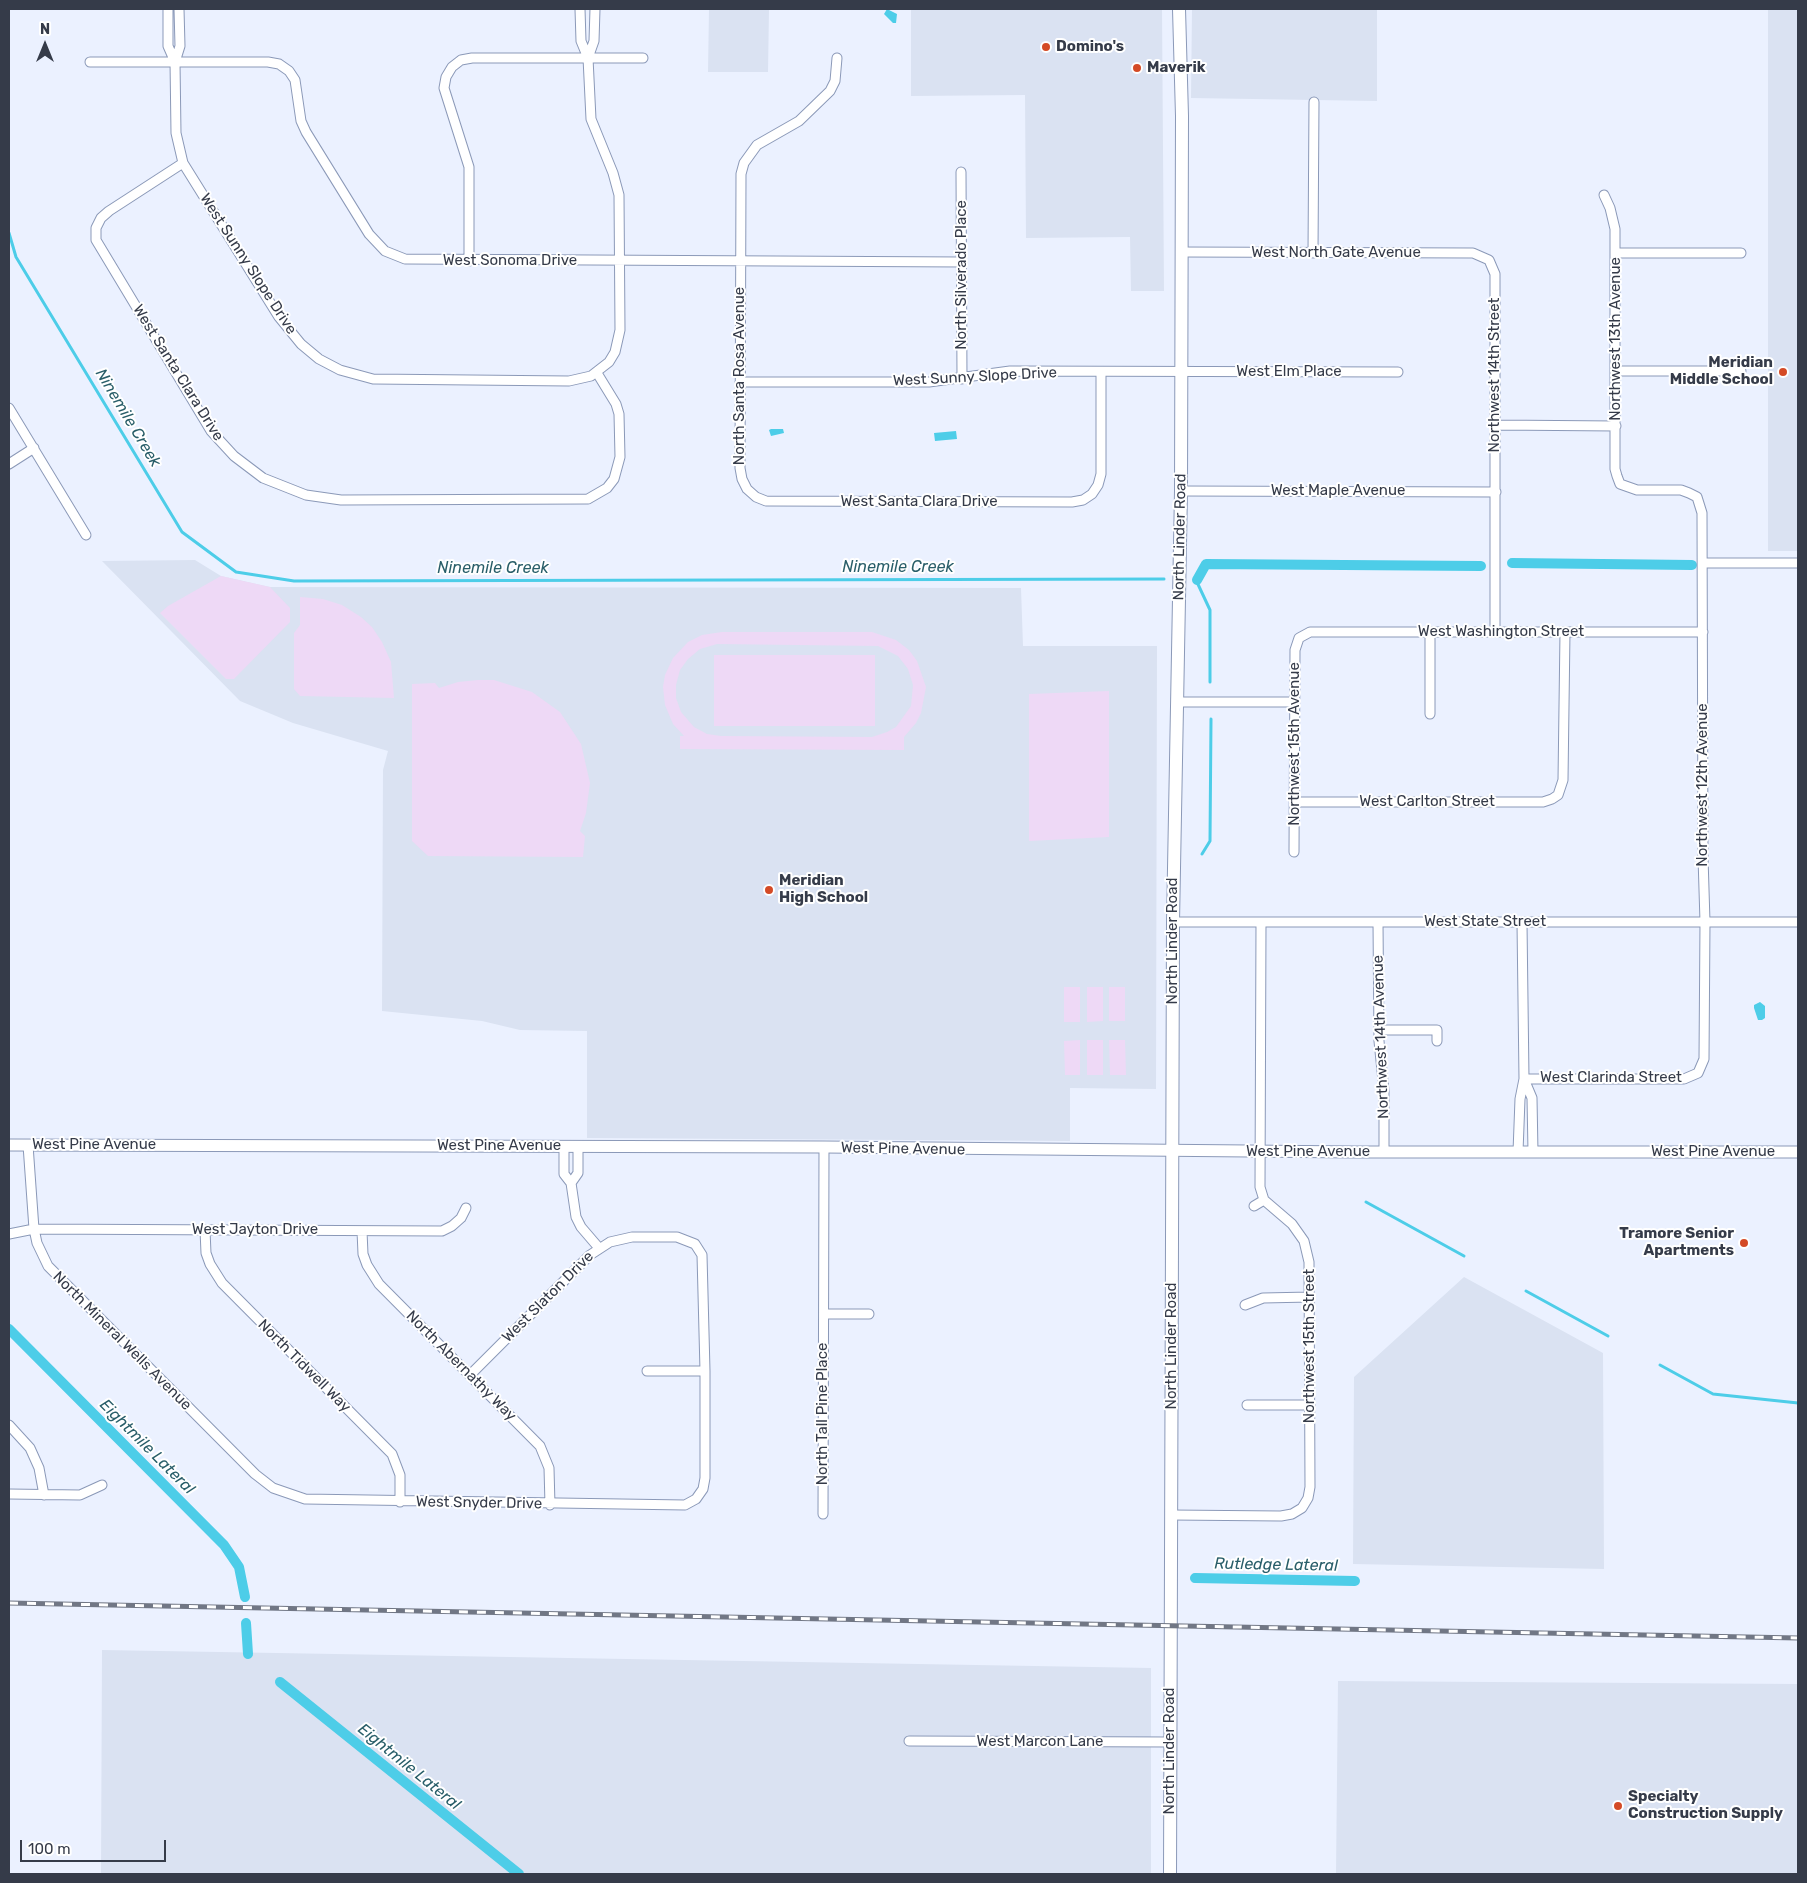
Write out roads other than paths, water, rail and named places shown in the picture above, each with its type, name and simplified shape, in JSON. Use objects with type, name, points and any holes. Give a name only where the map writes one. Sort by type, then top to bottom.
[{"type":"main road","name":"North Linder Road","points":[[1170,1874],[1173,922],[1181,491],[1182,116],[1179,9]]},
{"type":"street","name":"West Sunny Slope Drive","points":[[168,9],[168,46],[175,62]]},
{"type":"street","name":"West Sunny Slope Drive","points":[[179,9],[180,46],[175,62],[176,133],[183,164],[286,327],[310,352],[335,367],[362,377],[385,380],[569,381],[580,380],[596,373]]},
{"type":"street","points":[[580,9],[581,41],[588,58],[591,119],[613,173],[619,195],[619,342],[609,362],[596,373]]},
{"type":"street","points":[[588,58],[594,41],[595,9]]},
{"type":"street","points":[[469,261],[469,167],[444,88],[446,77],[452,67],[461,60],[472,58],[643,58]]},
{"type":"street","name":"North Santa Rosa Avenue","points":[[747,489],[742,479],[740,468],[741,174],[744,164],[757,145],[799,120],[830,91],[835,81],[837,58]]},
{"type":"street","name":"West Sonoma Drive","points":[[90,62],[268,62],[279,64],[289,71],[295,80],[301,121],[306,132],[376,243],[405,260],[962,262]]},
{"type":"street","points":[[1313,253],[1314,102]]},
{"type":"street","name":"West Santa Clara Drive","points":[[183,164],[109,211],[101,218],[96,228],[96,240],[205,421],[226,448],[244,465],[263,478],[295,492],[341,500],[575,501],[588,499],[607,488],[618,468],[619,414],[616,404],[596,373]]},
{"type":"street","name":"North Silverado Place","points":[[961,172],[962,379]]},
{"type":"street","name":"Northwest 13th Avenue","points":[[1604,195],[1610,208],[1615,229],[1616,253],[1615,469],[1620,484],[1636,490],[1681,490],[1697,497]]},
{"type":"street","name":"West North Gate Avenue","points":[[1181,252],[1473,253],[1489,260]]},
{"type":"street","points":[[1616,253],[1741,253]]},
{"type":"street","name":"Northwest 14th Street","points":[[1489,260],[1495,274],[1496,492]]},
{"type":"street","points":[[1616,371],[1741,372]]},
{"type":"street","name":"West Sunny Slope Drive","points":[[740,382],[929,382],[1010,372],[1180,372]]},
{"type":"street","name":"West Santa Clara Drive","points":[[747,489],[756,497],[766,501],[1072,502],[1083,500],[1092,494],[1098,485],[1101,474],[1101,372]]},
{"type":"street","name":"West Elm Place","points":[[1180,372],[1398,372]]},
{"type":"street","points":[[9,408],[86,535]]},
{"type":"street","points":[[1496,425],[1616,426]]},
{"type":"street","points":[[9,464],[34,448]]},
{"type":"street","name":"West Maple Avenue","points":[[1181,491],[1496,492]]},
{"type":"street","points":[[1495,632],[1496,492]]},
{"type":"street","name":"Northwest 12th Avenue","points":[[1697,497],[1702,513],[1704,563],[1703,857],[1705,922],[1704,1059],[1698,1073]]},
{"type":"street","points":[[1704,563],[1798,563]]},
{"type":"street","name":"West Washington Street","points":[[1300,638],[1310,632],[1703,632]]},
{"type":"street","points":[[1430,632],[1430,714]]},
{"type":"street","name":"West Carlton Street","points":[[1295,802],[1543,802],[1558,795],[1563,780],[1565,632]]},
{"type":"street","name":"Northwest 15th Avenue","points":[[1294,852],[1295,650],[1300,638]]},
{"type":"street","points":[[1178,702],[1295,702]]},
{"type":"street","name":"West State Street","points":[[1173,922],[1798,922]]},
{"type":"street","points":[[1254,1206],[1264,1200],[1260,1188],[1261,922]]},
{"type":"street","name":"Northwest 14th Avenue","points":[[1378,922],[1379,1030],[1384,1091],[1384,1152]]},
{"type":"street","points":[[1518,1152],[1520,1099],[1524,1078],[1522,923]]},
{"type":"street","points":[[1379,1030],[1438,1030],[1438,1041]]},
{"type":"street","name":"West Clarinda Street","points":[[1524,1078],[1684,1079],[1698,1073]]},
{"type":"street","points":[[1524,1078],[1532,1098],[1533,1152]]},
{"type":"street","name":"West Pine Avenue","points":[[9,1145],[824,1147],[1260,1152],[1798,1152]]},
{"type":"street","name":"North Mineral Wells Avenue","points":[[28,1145],[34,1229],[42,1255],[57,1277],[264,1482]]},
{"type":"street","points":[[564,1147],[564,1174],[571,1183],[576,1217],[581,1227],[599,1248]]},
{"type":"street","points":[[571,1183],[578,1173],[578,1147]]},
{"type":"street","name":"North Tall Pine Place","points":[[823,1514],[824,1147]]},
{"type":"street","name":"Northwest 15th Street","points":[[1171,1514],[1281,1516],[1292,1514],[1302,1508],[1308,1498],[1310,1487],[1309,1262],[1304,1241],[1292,1224],[1264,1200]]},
{"type":"street","name":"West Jayton Drive","points":[[9,1234],[34,1229],[442,1231],[456,1222],[466,1208]]},
{"type":"street","name":"North Tidwell Way","points":[[205,1230],[210,1264],[222,1283],[392,1454],[400,1476],[400,1502]]},
{"type":"street","name":"North Abernathy Way","points":[[362,1231],[363,1254],[372,1275],[540,1446],[549,1468],[550,1505]]},
{"type":"street","name":"West Slaton Drive","points":[[470,1375],[599,1248],[610,1242],[632,1237],[677,1237],[695,1244],[702,1255],[704,1265],[705,1371]]},
{"type":"street","points":[[1245,1305],[1263,1298],[1310,1297]]},
{"type":"street","points":[[824,1314],[868,1314]]},
{"type":"street","points":[[647,1371],[705,1371]]},
{"type":"street","name":"West Snyder Drive","points":[[264,1482],[283,1493],[305,1499],[685,1506],[696,1499],[703,1489],[705,1478],[705,1371]]},
{"type":"street","points":[[1246,1405],[1310,1406]]},
{"type":"street","points":[[9,1425],[30,1448],[39,1468],[44,1495]]},
{"type":"street","points":[[9,1494],[80,1495],[102,1485]]},
{"type":"street","name":"West Marcon Lane","points":[[909,1741],[1170,1742]]},
{"type":"water","points":[[887,9],[897,14],[896,23],[893,23],[884,14]]},
{"type":"water","points":[[783,429],[784,433],[771,436],[769,430]]},
{"type":"water","points":[[956,431],[957,439],[935,441],[934,433]]},
{"type":"water","points":[[1760,1002],[1765,1006],[1765,1018],[1758,1020],[1754,1005]]},
{"type":"waterway","name":"Ninemile Creek","points":[[9,233],[16,257],[182,532],[236,572],[294,581],[1164,579]]},
{"type":"waterway","points":[[1512,563],[1692,565]]},
{"type":"waterway","points":[[1197,580],[1206,564],[1481,566]]},
{"type":"waterway","name":"Ninemile Creek","points":[[1196,580],[1210,610],[1210,682]]},
{"type":"waterway","name":"Ninemile Creek","points":[[1202,854],[1210,841],[1211,719]]},
{"type":"waterway","name":"Ninemile Creek","points":[[1366,1202],[1464,1256]]},
{"type":"waterway","name":"Ninemile Creek","points":[[1526,1291],[1608,1336]]},
{"type":"waterway","name":"Eightmile Lateral","points":[[9,1329],[224,1545],[239,1567],[245,1597]]},
{"type":"waterway","name":"Ninemile Creek","points":[[1660,1365],[1713,1394],[1798,1403]]},
{"type":"waterway","name":"Rutledge Lateral","points":[[1195,1578],[1355,1581]]},
{"type":"waterway","name":"Eightmile Lateral","points":[[246,1623],[248,1654]]},
{"type":"waterway","name":"Eightmile Lateral","points":[[280,1682],[519,1874]]},
{"type":"railway","points":[[9,1603],[1798,1638]]},
{"type":"place","name":"Domino's","points":[[1046,47]]},
{"type":"place","name":"Maverik","points":[[1137,68]]},
{"type":"place","name":"Meridian Middle School","points":[[1783,372]]},
{"type":"place","name":"Meridian High School","points":[[769,890]]},
{"type":"place","name":"Tramore Senior Apartments","points":[[1744,1243]]},
{"type":"place","name":"Specialty Construction Supply","points":[[1618,1806]]}]
